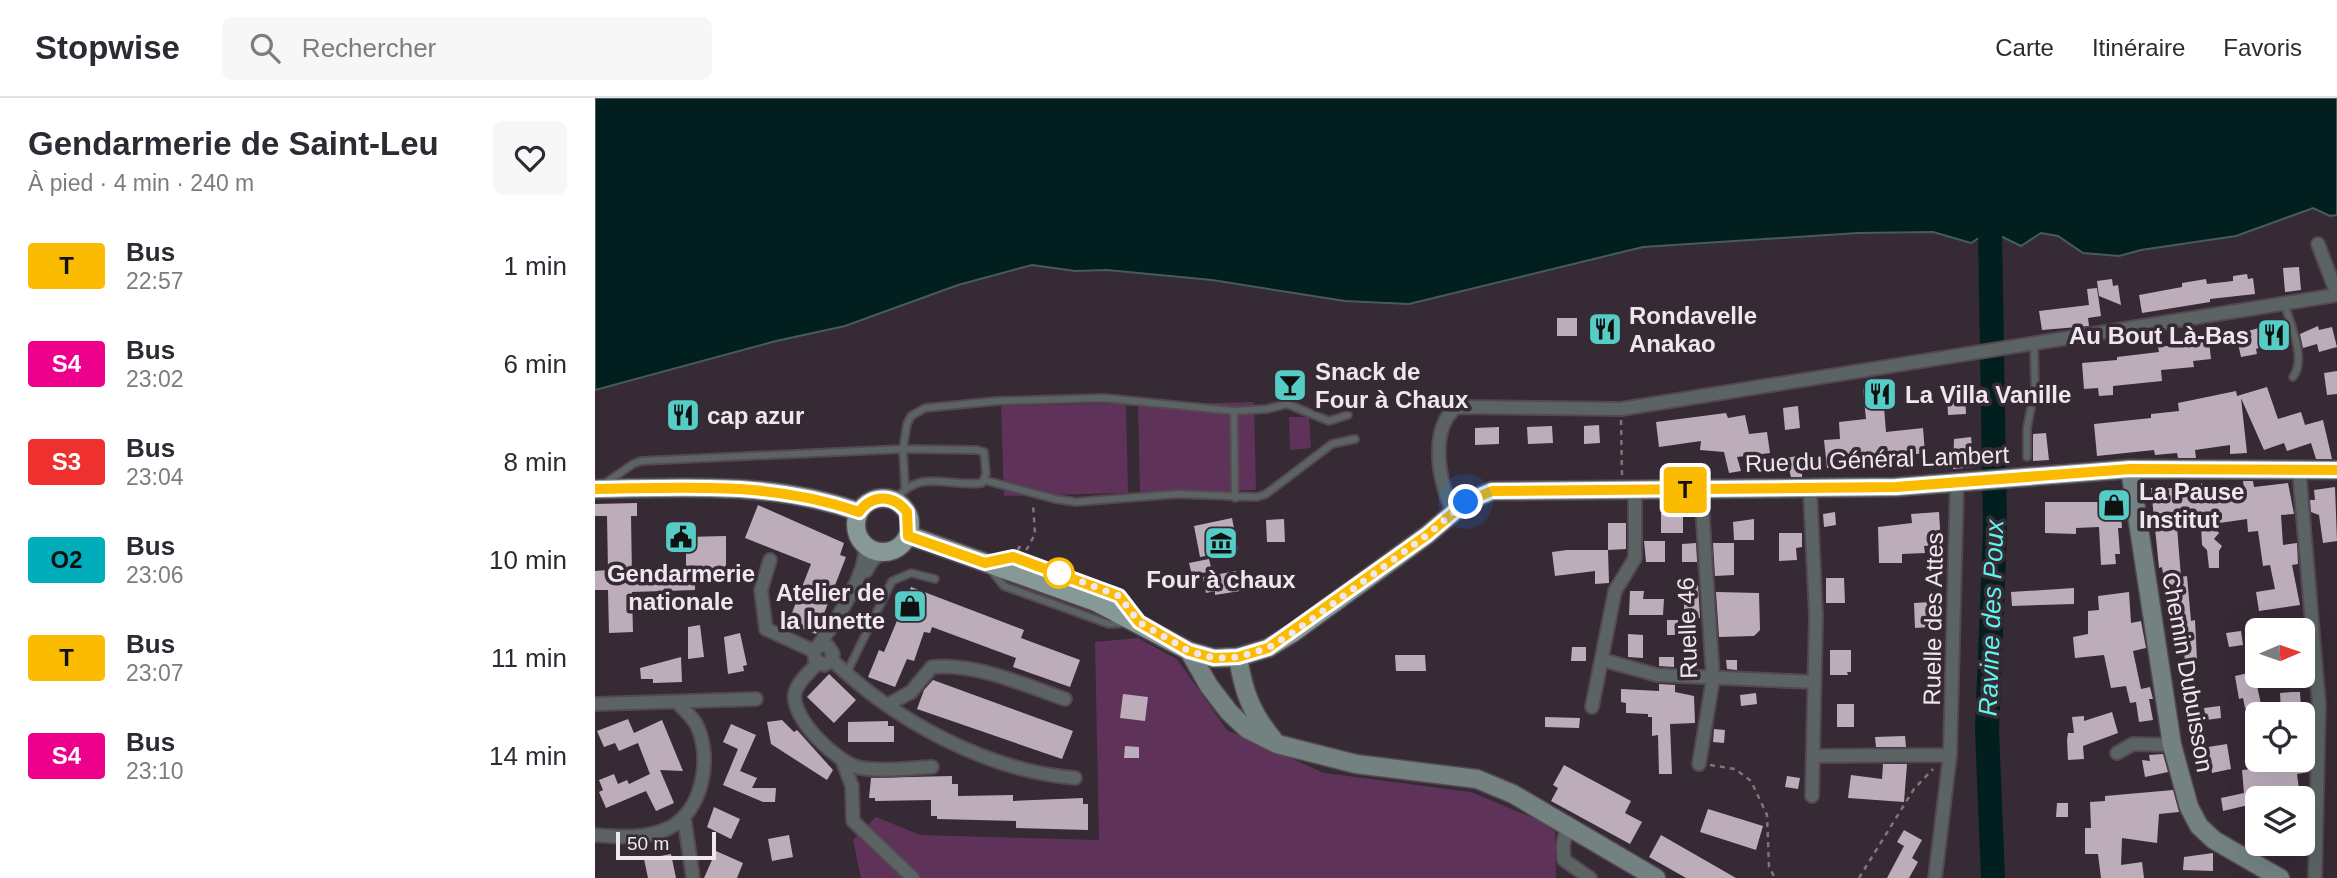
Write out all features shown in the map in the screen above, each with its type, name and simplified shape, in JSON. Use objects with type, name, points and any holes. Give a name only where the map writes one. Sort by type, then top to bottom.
[{"type":"main road","name":"Rue du Général Lambert","points":[[908,536],[1096,601],[1189,651],[1214,658],[1238,657],[1268,648],[1294,632],[1466,502],[1492,491],[1701,490],[1957,483],[2130,469],[2337,470]]},
{"type":"main road","name":"Chemin Dubuisson","points":[[2130,469],[2172,745],[2181,783],[2199,826],[2214,840],[2280,878]]},
{"type":"main road","points":[[596,489],[746,488],[795,493],[859,512]]},
{"type":"main road","points":[[900,494],[907,512],[908,536],[899,547],[884,552],[865,545],[856,529],[859,512],[870,501],[900,494]]},
{"type":"main road","points":[[1189,651],[1209,686],[1229,712],[1247,729],[1277,744],[1356,764],[1477,779],[1513,794],[1655,878]]},
{"type":"main road","points":[[1238,657],[1243,690],[1252,709],[1277,744]]},
{"type":"street","points":[[1454,513],[1446,498],[1440,439],[1442,424],[1448,414],[1457,408],[1621,409],[2337,295],[2318,244]]},
{"type":"street","points":[[2299,469],[2319,705],[2318,873],[2315,878]]},
{"type":"street","name":"Ruelle des Attes","points":[[1935,878],[1944,755],[1957,483]]},
{"type":"street","points":[[1810,488],[1816,616],[1812,796]]},
{"type":"street","name":"Ruelle 46","points":[[1699,764],[1713,679],[1701,490]]},
{"type":"street","points":[[1593,707],[1615,591],[1635,558],[1629,491]]},
{"type":"street","points":[[823,653],[862,566],[865,545]]},
{"type":"street","points":[[884,552],[873,559],[823,653],[796,689],[794,698],[801,715],[818,739],[843,762],[861,768],[932,766]]},
{"type":"street","points":[[770,560],[761,590],[766,629],[823,653],[862,689],[941,739],[1039,775],[1075,778]]},
{"type":"street","points":[[1603,660],[1657,676],[1814,682]]},
{"type":"street","points":[[889,704],[911,692],[932,667],[944,666],[1005,678],[1065,699]]},
{"type":"street","points":[[595,704],[756,699]]},
{"type":"street","points":[[595,835],[630,838],[669,828],[694,809],[704,766],[698,727],[678,703]]},
{"type":"street","points":[[2117,753],[2133,744],[2172,745]]},
{"type":"street","points":[[1813,756],[1944,755]]},
{"type":"street","points":[[843,762],[852,786],[852,821],[913,878]]},
{"type":"street","points":[[684,817],[693,878]]},
{"type":"street","points":[[1567,826],[1563,846],[1565,860],[1590,878]]},
{"type":"lane","points":[[2284,303],[2299,358],[2298,371],[2293,377]]},
{"type":"lane","points":[[2027,457],[2027,428],[2035,388],[2029,345]]},
{"type":"lane","points":[[900,494],[903,449],[911,416],[925,408],[997,401],[1104,398],[1234,411],[1267,409],[1287,404],[1329,421],[1348,415]]},
{"type":"lane","points":[[1234,411],[1235,498]]},
{"type":"lane","points":[[900,494],[917,481],[974,484],[984,480],[1055,499],[1087,502],[1177,494],[1235,498],[1266,494],[1332,444],[1355,439]]},
{"type":"lane","points":[[596,489],[641,461],[903,449],[984,452],[984,480]]},
{"type":"lane","points":[[985,563],[1015,558],[1119,596],[1139,622]]},
{"type":"lane","points":[[846,674],[892,581],[911,573],[935,579]]},
{"type":"path","points":[[1621,409],[1629,491]]},
{"type":"path","points":[[1015,558],[1019,547],[1027,549],[1035,534],[1033,493]]},
{"type":"path","points":[[1859,878],[1914,789],[1944,755]]},
{"type":"path","points":[[1699,764],[1735,769],[1751,781],[1767,815],[1769,867],[1775,878]]},
{"type":"shaded area","points":[[595,98],[2337,98],[2337,215],[2330,216],[2313,208],[2236,236],[2141,250],[2119,256],[2083,253],[2058,236],[2041,233],[2021,246],[1990,231],[1971,243],[1933,232],[1858,233],[1643,247],[1409,304],[1345,301],[1212,280],[1107,270],[1075,271],[1032,265],[958,285],[845,326],[776,341],[595,390]]},
{"type":"shaded area","points":[[1254,402],[1256,490],[1140,493],[1138,405]]},
{"type":"shaded area","points":[[1126,403],[1128,493],[1004,496],[1001,406]]},
{"type":"shaded area","points":[[1289,417],[1309,417],[1311,448],[1290,450]]},
{"type":"shaded area","points":[[1138,638],[1177,659],[1227,730],[1324,773],[1471,792],[1543,822],[1555,832],[1556,878],[861,878],[853,840],[876,817],[920,835],[1099,840],[1095,642]]},
{"type":"building","points":[[2299,267],[2301,290],[2285,292],[2283,268]]},
{"type":"building","points":[[2247,274],[2248,279],[2253,278],[2255,294],[2210,299],[2210,302],[2142,313],[2139,295],[2182,287],[2182,283],[2206,279],[2207,284],[2233,281],[2233,276]]},
{"type":"building","points":[[2112,279],[2113,286],[2118,285],[2121,305],[2099,296],[2097,281]]},
{"type":"building","points":[[2097,288],[2101,316],[2088,318],[2089,326],[2042,330],[2039,311],[2089,305],[2087,289]]},
{"type":"building","points":[[1557,318],[1577,318],[1577,336],[1557,336]]},
{"type":"building","points":[[2282,322],[2285,343],[2261,347],[2256,349],[2257,354],[2241,357],[2236,334]]},
{"type":"building","points":[[2318,326],[2319,330],[2332,327],[2337,347],[2319,352],[2317,344],[2303,348],[2300,334]]},
{"type":"building","points":[[2209,341],[2211,359],[2193,361],[2194,367],[2161,370],[2162,381],[2113,386],[2113,395],[2099,396],[2098,388],[2084,389],[2082,363],[2117,360],[2117,357],[2159,352],[2158,347]]},
{"type":"building","points":[[2337,371],[2337,394],[2327,395],[2324,373]]},
{"type":"building","points":[[1286,373],[1291,373],[1298,380],[1298,388],[1292,394],[1280,380]]},
{"type":"building","points":[[1890,385],[1892,407],[1884,407],[1886,432],[1923,428],[1925,453],[1900,456],[1899,452],[1842,457],[1843,466],[1827,468],[1824,440],[1840,439],[1839,422],[1866,419],[1863,389]]},
{"type":"building","points":[[2267,387],[2278,419],[2301,412],[2305,425],[2323,420],[2332,459],[2316,459],[2311,443],[2287,451],[2284,443],[2264,450],[2241,398],[2247,453],[2230,454],[2230,445],[2195,450],[2196,458],[2178,458],[2177,453],[2155,455],[2154,450],[2097,456],[2094,424],[2151,418],[2151,414],[2179,411],[2178,403],[2236,391],[2237,396]]},
{"type":"building","points":[[1965,391],[1966,414],[1948,415],[1947,392]]},
{"type":"building","points":[[674,405],[682,405],[688,415],[682,425],[674,425],[668,419],[668,411]]},
{"type":"building","points":[[1798,406],[1800,428],[1785,430],[1783,408]]},
{"type":"building","points":[[1726,413],[1728,418],[1745,415],[1749,434],[1767,432],[1770,453],[1737,457],[1741,471],[1729,473],[1724,452],[1700,450],[1701,441],[1659,447],[1656,422]]},
{"type":"building","points":[[1599,425],[1600,443],[1584,444],[1584,426]]},
{"type":"building","points":[[1552,426],[1553,443],[1528,444],[1527,427]]},
{"type":"building","points":[[1499,427],[1499,444],[1475,445],[1475,428]]},
{"type":"building","points":[[2046,433],[2049,460],[2033,461],[2033,434]]},
{"type":"building","points":[[1971,437],[1974,467],[1953,469],[1954,439]]},
{"type":"building","points":[[1802,455],[1802,477],[1791,477],[1786,458]]},
{"type":"building","points":[[2243,481],[2253,481],[2254,487],[2288,483],[2294,514],[2281,515],[2283,545],[2297,543],[2298,564],[2292,565],[2300,605],[2259,611],[2256,592],[2275,589],[2270,565],[2263,566],[2258,531],[2248,532],[2247,519],[2213,524],[2219,533],[2214,539],[2222,546],[2219,551],[2219,568],[2209,568],[2207,550],[2202,545],[2201,525],[2177,527],[2181,577],[2187,576],[2191,621],[2195,620],[2197,660],[2185,661],[2178,598],[2167,599],[2162,567],[2159,568],[2151,488],[2177,488],[2201,493],[2201,483],[2209,491],[2244,489]]},
{"type":"building","points":[[2335,487],[2337,541],[2323,543],[2319,515],[2311,512],[2310,500],[2315,500],[2314,490]]},
{"type":"building","points":[[2119,492],[2122,528],[2118,528],[2120,554],[2115,554],[2116,564],[2101,565],[2099,527],[2076,528],[2076,534],[2045,533],[2045,502],[2102,502],[2102,493]]},
{"type":"building","points":[[637,503],[637,516],[631,516],[632,576],[695,573],[695,590],[632,592],[633,632],[609,633],[608,590],[595,590],[595,571],[608,570],[607,516],[595,516],[595,504]]},
{"type":"building","points":[[758,505],[844,543],[840,555],[846,557],[816,634],[788,623],[811,564],[745,538]]},
{"type":"building","points":[[1683,512],[1683,533],[1661,533],[1661,513]]},
{"type":"building","points":[[1835,512],[1836,525],[1824,527],[1823,514]]},
{"type":"building","points":[[1939,512],[1941,545],[1924,546],[1925,553],[1902,554],[1902,563],[1879,563],[1878,527],[1912,523],[1911,514]]},
{"type":"building","points":[[1232,518],[1238,550],[1200,557],[1194,526]]},
{"type":"building","points":[[1284,519],[1285,542],[1267,542],[1266,520]]},
{"type":"building","points":[[1754,519],[1754,540],[1734,540],[1733,522]]},
{"type":"building","points":[[1608,523],[1626,523],[1626,549],[1608,550]]},
{"type":"building","points":[[1779,533],[1802,533],[1802,547],[1796,548],[1797,560],[1779,561]]},
{"type":"building","points":[[726,536],[726,568],[686,569],[686,537]]},
{"type":"building","points":[[1644,541],[1665,541],[1665,562],[1646,562]]},
{"type":"building","points":[[1696,543],[1698,577],[1697,562],[1682,562],[1682,544]]},
{"type":"building","points":[[1713,543],[1734,543],[1734,575],[1715,576]]},
{"type":"building","points":[[1608,550],[1609,583],[1595,584],[1595,571],[1555,576],[1552,552]]},
{"type":"building","name":"Four à chaux","points":[[1209,559],[1212,571],[1192,575],[1189,563]]},
{"type":"building","points":[[1236,571],[1240,591],[1215,595],[1215,591],[1206,593],[1203,577]]},
{"type":"building","points":[[1826,578],[1844,578],[1845,603],[1826,603]]},
{"type":"building","points":[[1691,585],[1698,585],[1700,618],[1684,618],[1686,593],[1691,593]]},
{"type":"building","points":[[911,587],[1024,630],[1021,638],[1080,660],[1070,687],[1013,667],[1016,658],[932,627],[930,633],[924,632],[914,661],[907,659],[895,687],[868,677],[879,650],[884,652]]},
{"type":"building","points":[[2074,588],[2074,604],[2012,606],[2011,592]]},
{"type":"building","points":[[1630,591],[1644,591],[1643,599],[1664,599],[1663,615],[1629,615]]},
{"type":"building","points":[[1716,592],[1759,593],[1760,630],[1754,636],[1719,637]]},
{"type":"building","points":[[2129,592],[2131,623],[2141,621],[2146,648],[2133,651],[2141,689],[2150,687],[2153,699],[2149,699],[2153,720],[2139,722],[2136,702],[2130,703],[2126,686],[2111,688],[2104,655],[2075,658],[2073,637],[2088,634],[2088,611],[2099,610],[2098,596]]},
{"type":"building","points":[[1930,602],[1930,627],[1915,628],[1914,603]]},
{"type":"building","points":[[1667,620],[1678,620],[1678,635],[1667,635]]},
{"type":"building","points":[[700,625],[704,657],[688,659],[688,627]]},
{"type":"building","points":[[2241,631],[2243,645],[2229,647],[2226,633]]},
{"type":"building","points":[[740,633],[747,665],[743,666],[744,671],[728,674],[724,637]]},
{"type":"building","points":[[1628,634],[1643,635],[1643,658],[1628,657]]},
{"type":"building","points":[[1572,647],[1586,647],[1586,661],[1571,661]]},
{"type":"building","points":[[1830,650],[1851,650],[1851,672],[1847,672],[1848,675],[1830,675]]},
{"type":"building","points":[[1395,655],[1425,655],[1426,671],[1396,671]]},
{"type":"building","points":[[681,657],[682,682],[653,683],[653,679],[641,679],[640,668]]},
{"type":"building","points":[[1659,657],[1674,657],[1674,667],[1659,666]]},
{"type":"building","points":[[1726,660],[1737,660],[1737,670],[1727,669]]},
{"type":"building","points":[[829,674],[856,700],[834,723],[807,697]]},
{"type":"building","points":[[2245,674],[2245,688],[2257,688],[2261,702],[2245,702],[2245,708],[2243,698],[2239,699],[2235,676]]},
{"type":"building","points":[[933,680],[1073,731],[1062,759],[917,709],[924,690]]},
{"type":"building","points":[[1659,684],[1675,685],[1675,692],[1694,696],[1695,723],[1670,724],[1672,774],[1659,774],[1658,735],[1652,736],[1652,717],[1648,717],[1648,714],[1626,713],[1626,703],[1621,702],[1621,689],[1659,691]]},
{"type":"building","points":[[2300,692],[2301,702],[2280,702],[2280,693]]},
{"type":"building","points":[[1756,693],[1757,704],[1741,706],[1740,695]]},
{"type":"building","points":[[1123,694],[1148,697],[1145,721],[1120,718]]},
{"type":"building","points":[[1837,704],[1854,704],[1854,727],[1837,727]]},
{"type":"building","points":[[2220,706],[2221,718],[2206,720],[2204,708]]},
{"type":"building","points":[[2112,712],[2118,733],[2083,746],[2084,759],[2068,760],[2068,733],[2074,733],[2072,717],[2084,716],[2084,721]]},
{"type":"building","points":[[1545,717],[1580,718],[1579,728],[1545,727]]},
{"type":"building","points":[[628,719],[634,733],[662,720],[683,771],[660,770],[674,803],[656,811],[646,791],[606,808],[599,792],[603,790],[599,780],[614,774],[618,784],[627,780],[629,784],[650,774],[638,743],[619,751],[615,743],[604,747],[597,731]]},
{"type":"building","points":[[782,720],[794,732],[797,730],[833,770],[827,780],[771,744],[767,722]]},
{"type":"building","points":[[888,721],[888,726],[894,726],[894,742],[848,742],[848,722]]},
{"type":"building","points":[[731,724],[756,735],[740,771],[757,778],[752,788],[776,788],[775,802],[763,802],[723,785],[738,749],[723,742]]},
{"type":"building","points":[[1714,729],[1725,730],[1724,743],[1713,742]]},
{"type":"building","points":[[1905,736],[1906,747],[1876,747],[1875,737]]},
{"type":"building","points":[[2227,744],[2231,769],[2212,773],[2208,747]]},
{"type":"building","points":[[1125,746],[1139,747],[1139,758],[1124,758]]},
{"type":"building","points":[[2163,754],[2168,772],[2145,777],[2142,760],[2150,761],[2149,755]]},
{"type":"building","points":[[1883,764],[1907,764],[1904,802],[1848,798],[1851,775],[1882,779]]},
{"type":"building","points":[[1564,765],[1631,801],[1625,813],[1642,822],[1630,844],[1551,801],[1558,788],[1553,785]]},
{"type":"building","points":[[2242,770],[2309,772],[2297,774],[2299,786],[2245,786],[2245,806],[2223,811],[2221,798],[2244,793]]},
{"type":"building","points":[[952,776],[952,784],[958,784],[958,796],[1013,795],[1013,801],[1083,798],[1083,804],[1088,804],[1088,830],[1016,828],[1016,821],[937,819],[937,816],[931,816],[931,800],[875,801],[875,798],[869,798],[871,778]]},
{"type":"building","points":[[1787,776],[1800,778],[1798,789],[1785,787]]},
{"type":"building","points":[[2173,790],[2179,812],[2159,814],[2157,843],[2122,838],[2121,865],[2142,862],[2144,878],[2101,878],[2098,854],[2085,854],[2085,828],[2091,828],[2090,802],[2105,801],[2105,796]]},
{"type":"building","points":[[2057,803],[2068,803],[2068,817],[2056,817]]},
{"type":"building","points":[[714,807],[740,819],[731,839],[707,827]]},
{"type":"building","points":[[1708,809],[1763,826],[1756,850],[1700,832]]},
{"type":"building","points":[[1904,830],[1922,840],[1912,858],[1918,862],[1909,878],[1887,878],[1904,846],[1897,842]]},
{"type":"building","points":[[789,835],[793,857],[772,861],[768,839]]},
{"type":"building","points":[[1661,835],[1736,878],[1686,878],[1649,857]]},
{"type":"building","points":[[716,851],[743,863],[737,878],[704,878]]},
{"type":"building","points":[[2213,853],[2213,871],[2183,870],[2184,857]]},
{"type":"building","points":[[671,854],[676,878],[648,878],[644,859]]},
{"type":"waterway","name":"Ravine des Poux","points":[[1990,231],[1995,529],[1987,730],[1993,878]]},
{"type":"bus line","name":"T","points":[[595,489],[746,488],[795,493],[859,512],[870,501],[887,498],[894,500],[907,512],[910,527],[908,536],[985,563],[1013,557],[1119,596],[1139,622],[1189,651],[1214,658],[1238,657],[1268,648],[1427,535],[1466,502],[1492,491],[1896,487],[2130,469],[2276,467],[2337,470]]},
{"type":"place","name":"Rondavelle Anakao","points":[[1605,329]]},
{"type":"place","name":"Au Bout Là-Bas","points":[[2274,335]]},
{"type":"place","name":"Snack de Four à Chaux","points":[[1290,385]]},
{"type":"place","name":"La Villa Vanille","points":[[1880,394]]},
{"type":"place","name":"cap azur","points":[[683,415]]},
{"type":"place","name":"La Pause Institut","points":[[2114,505]]},
{"type":"place","name":"Gendarmerie nationale","points":[[681,537]]},
{"type":"place","name":"Four à chaux","points":[[1221,543]]},
{"type":"place","name":"Atelier de la lunette","points":[[910,606]]},
{"type":"route","points":[[1059,573],[1119,596],[1139,622],[1189,651],[1214,658],[1238,657],[1268,648],[1294,632],[1427,535],[1466,502]]}]
